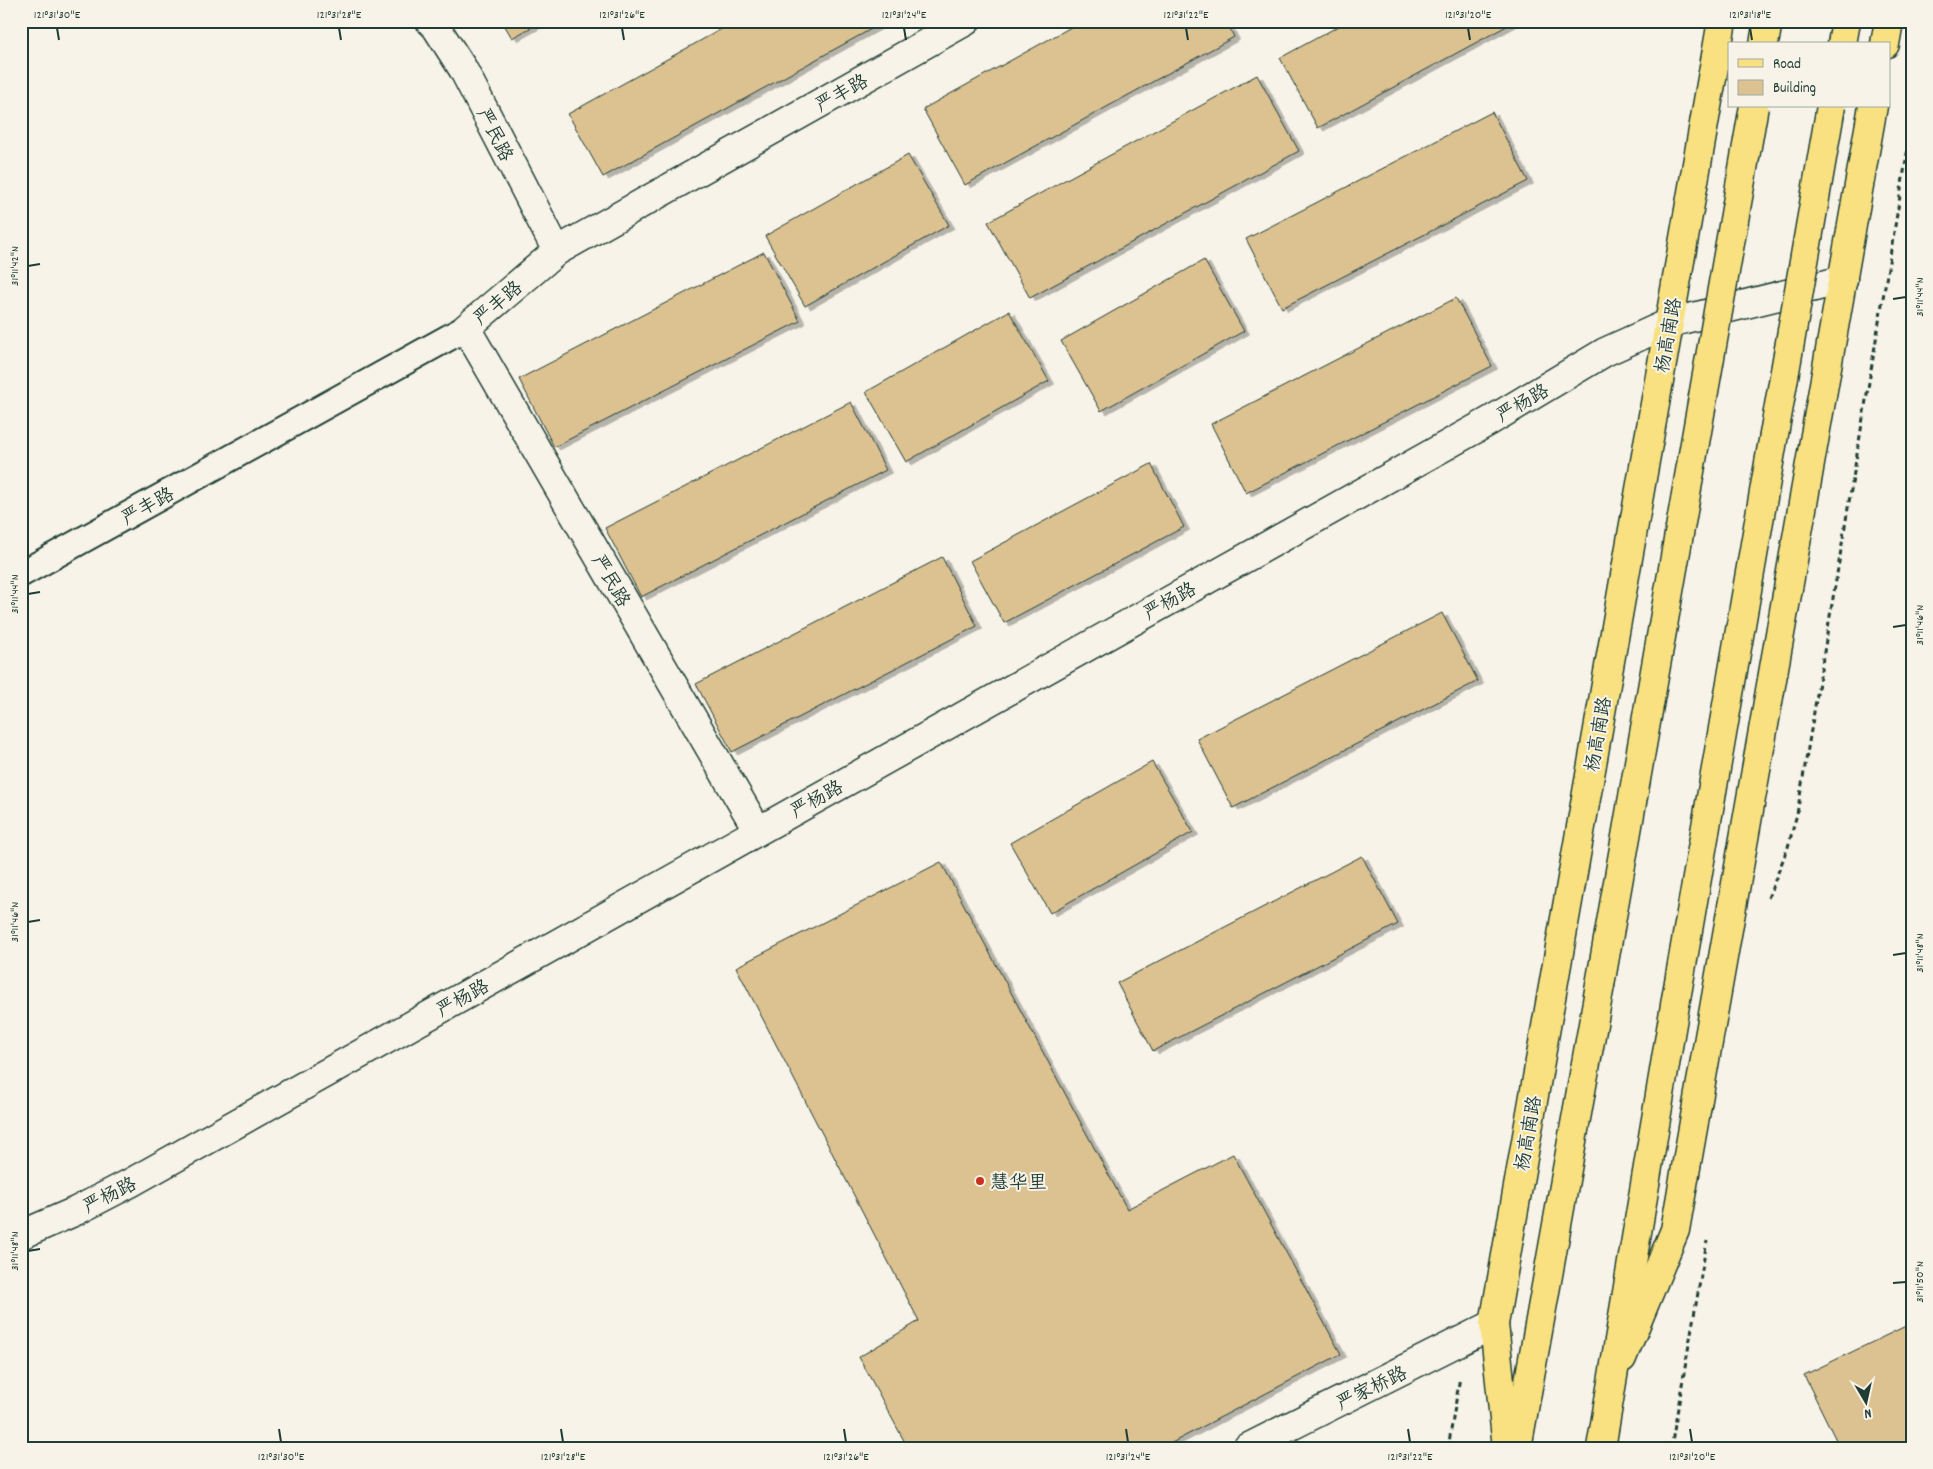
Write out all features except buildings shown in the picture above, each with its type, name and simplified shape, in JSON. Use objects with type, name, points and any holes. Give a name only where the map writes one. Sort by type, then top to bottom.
[{"type":"main road","name":"杨高南路","points":[[1508,1448],[1494,1324],[1722,21]]},
{"type":"main road","points":[[1764,42],[1768,21]]},
{"type":"main road","points":[[1842,42],[1846,21]]},
{"type":"main road","points":[[1885,42],[1889,21]]},
{"type":"main road","points":[[1517,1448],[1754,108]]},
{"type":"main road","points":[[1601,1448],[1676,999],[1831,108]]},
{"type":"main road","points":[[1611,1382],[1675,1230],[1874,108]]},
{"type":"street","name":"严民路","points":[[430,21],[436,27],[463,69],[557,251]]},
{"type":"street","name":"严丰路","points":[[21,574],[466,328],[557,251],[966,21]]},
{"type":"street","name":"严杨路","points":[[21,1235],[76,1211],[132,1182],[1488,422],[1605,352],[1669,323],[1843,280]]},
{"type":"street","name":"严民路","points":[[466,328],[758,831]]},
{"type":"street","name":"严家桥路","points":[[1247,1448],[1494,1324]]},
{"type":"path","points":[[1766,906],[1788,847],[1797,814],[1912,124]]},
{"type":"path","points":[[1671,1448],[1708,1235]]},
{"type":"place","name":"慧华里","points":[[980,1181]]}]
